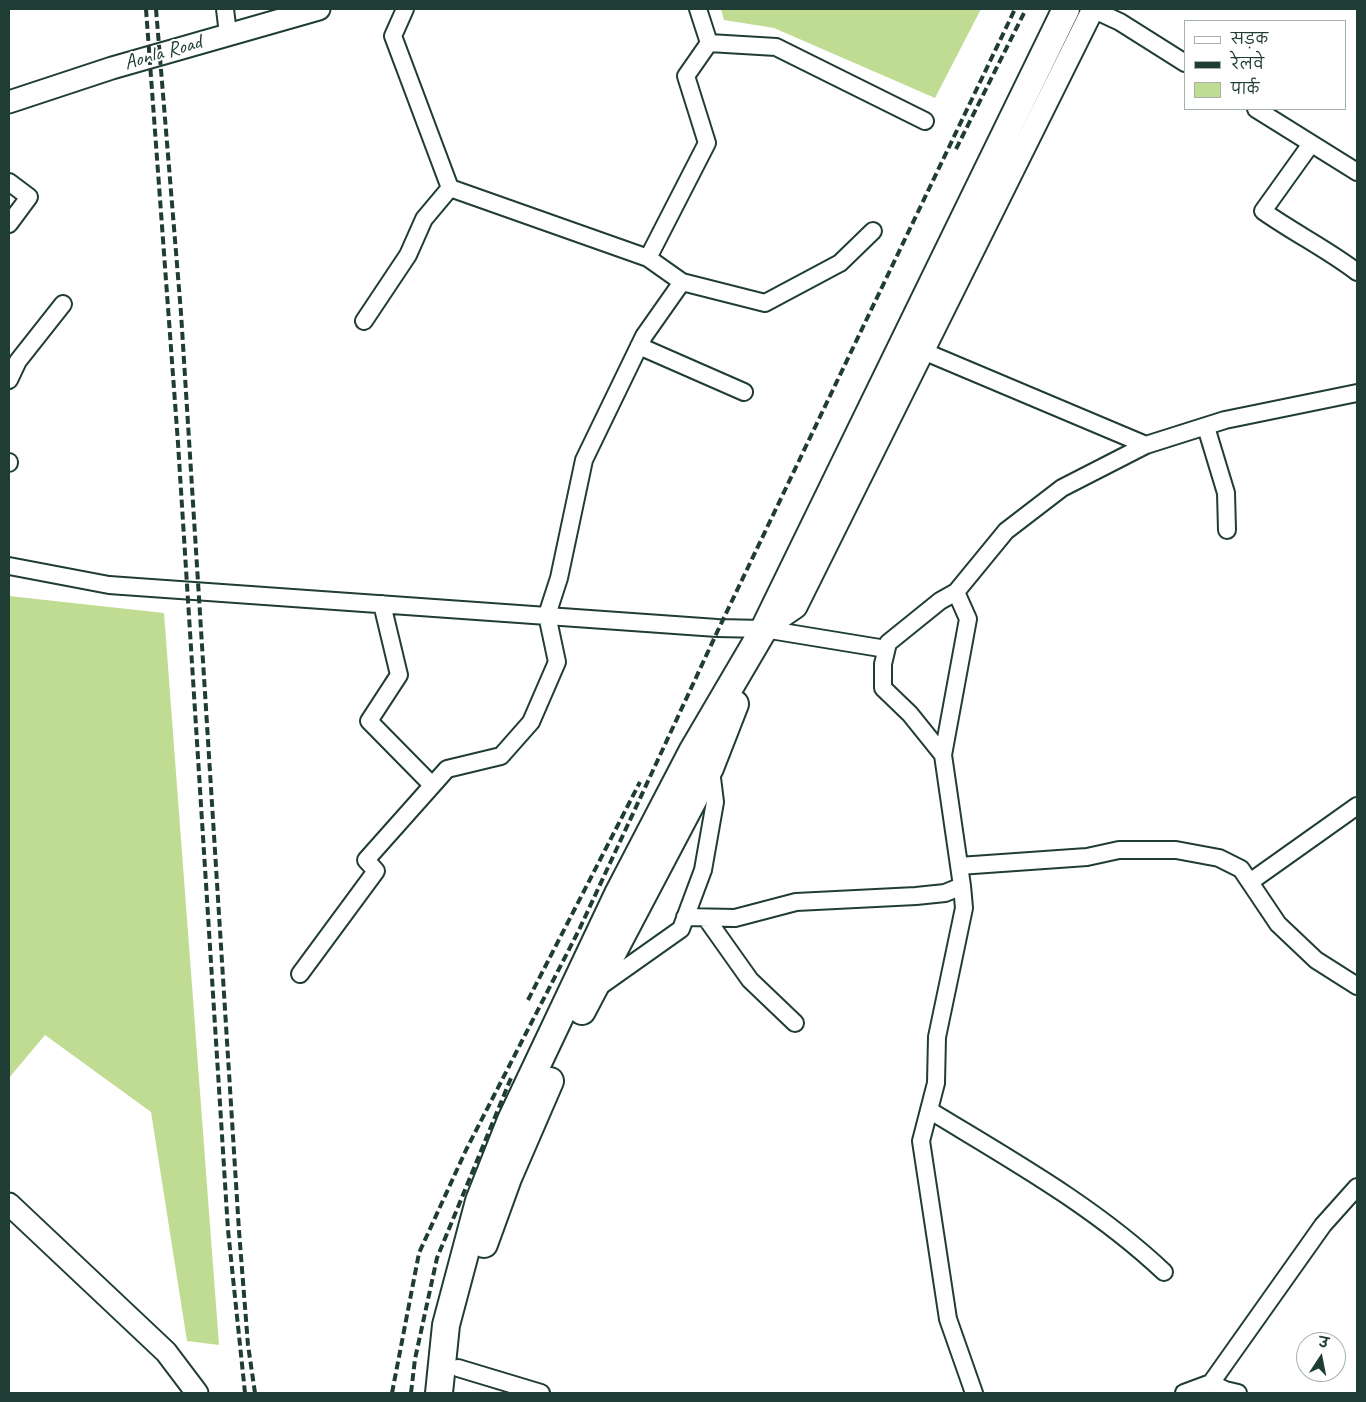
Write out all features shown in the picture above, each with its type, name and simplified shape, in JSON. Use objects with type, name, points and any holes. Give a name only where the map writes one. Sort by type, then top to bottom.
[{"type":"main road","points":[[439,1393],[446,1325],[479,1201],[511,1120],[618,894],[693,750],[764,629],[1040,66],[1066,9]]},
{"type":"main road","points":[[457,1381],[461,1335],[485,1241],[526,1131],[591,993],[710,768],[764,629]]},
{"type":"street","points":[[225,9],[228,34]]},
{"type":"street","points":[[405,9],[393,36],[450,188],[648,258],[682,282],[765,303],[840,262],[872,231]]},
{"type":"street","points":[[698,9],[709,43]]},
{"type":"street","points":[[764,629],[796,607],[1092,9],[1120,22],[1184,63]]},
{"type":"street","name":"Aonla Road","points":[[9,102],[306,10]]},
{"type":"street","points":[[648,258],[707,143],[686,76],[709,43]]},
{"type":"street","points":[[709,43],[776,47],[925,121]]},
{"type":"street","points":[[1258,110],[1357,172]]},
{"type":"street","points":[[1311,144],[1263,211],[1291,231],[1336,256],[1357,272]]},
{"type":"street","points":[[9,182],[29,197],[9,224]]},
{"type":"street","points":[[364,321],[408,255],[424,219],[450,188]]},
{"type":"street","points":[[300,974],[376,872],[366,860],[432,785],[447,769],[501,756],[531,722],[557,662],[547,615],[559,578],[584,460],[639,346],[682,282]]},
{"type":"street","points":[[9,380],[18,361],[63,304]]},
{"type":"street","points":[[639,346],[744,392]]},
{"type":"street","points":[[923,351],[1146,446]]},
{"type":"street","points":[[942,755],[910,714],[883,688],[882,664],[886,649],[888,643],[940,601],[956,592],[1006,531],[1062,488],[1146,446],[1206,426],[1357,393]]},
{"type":"street","points":[[1206,426],[1226,493],[1227,530]]},
{"type":"street","points":[[9,566],[109,585],[764,629],[886,649]]},
{"type":"street","points":[[956,592],[968,619],[942,755],[964,908],[937,1037],[936,1084],[921,1141],[948,1319],[974,1393]]},
{"type":"street","points":[[382,604],[399,675],[369,721],[432,785]]},
{"type":"street","points":[[591,993],[681,929],[704,870],[715,802],[710,768]]},
{"type":"street","points":[[1250,882],[1357,806]]},
{"type":"street","points":[[959,866],[1087,857],[1119,850],[1176,850],[1219,858],[1241,869],[1278,924],[1316,960],[1357,986]]},
{"type":"street","points":[[685,917],[736,918],[796,902],[916,896],[945,893],[962,886]]},
{"type":"street","points":[[706,918],[750,980],[795,1023]]},
{"type":"street","points":[[929,1110],[1063,1191],[1133,1243],[1164,1272]]},
{"type":"street","points":[[1184,1393],[1211,1383],[1323,1225],[1357,1187]]},
{"type":"street","points":[[9,1204],[166,1352],[189,1390]]},
{"type":"street","points":[[457,1381],[541,1393]]},
{"type":"street","points":[[1211,1383],[1225,1390],[1238,1393]]},
{"type":"green space","points":[[721,9],[981,9],[935,98],[774,28],[724,20]]},
{"type":"green space","points":[[9,596],[164,613],[219,1345],[187,1341],[151,1112],[45,1035],[9,1078]]},
{"type":"railway","points":[[146,9],[178,443],[228,1230],[245,1393]]},
{"type":"railway","points":[[156,9],[181,313],[239,1231],[248,1345],[255,1393]]},
{"type":"railway","points":[[392,1393],[419,1253],[466,1150],[579,930],[719,628],[1015,9]]},
{"type":"railway","points":[[956,149],[1026,9]]},
{"type":"railway","points":[[528,1000],[640,782]]},
{"type":"railway","points":[[411,1393],[415,1359],[437,1258],[511,1078]]}]
